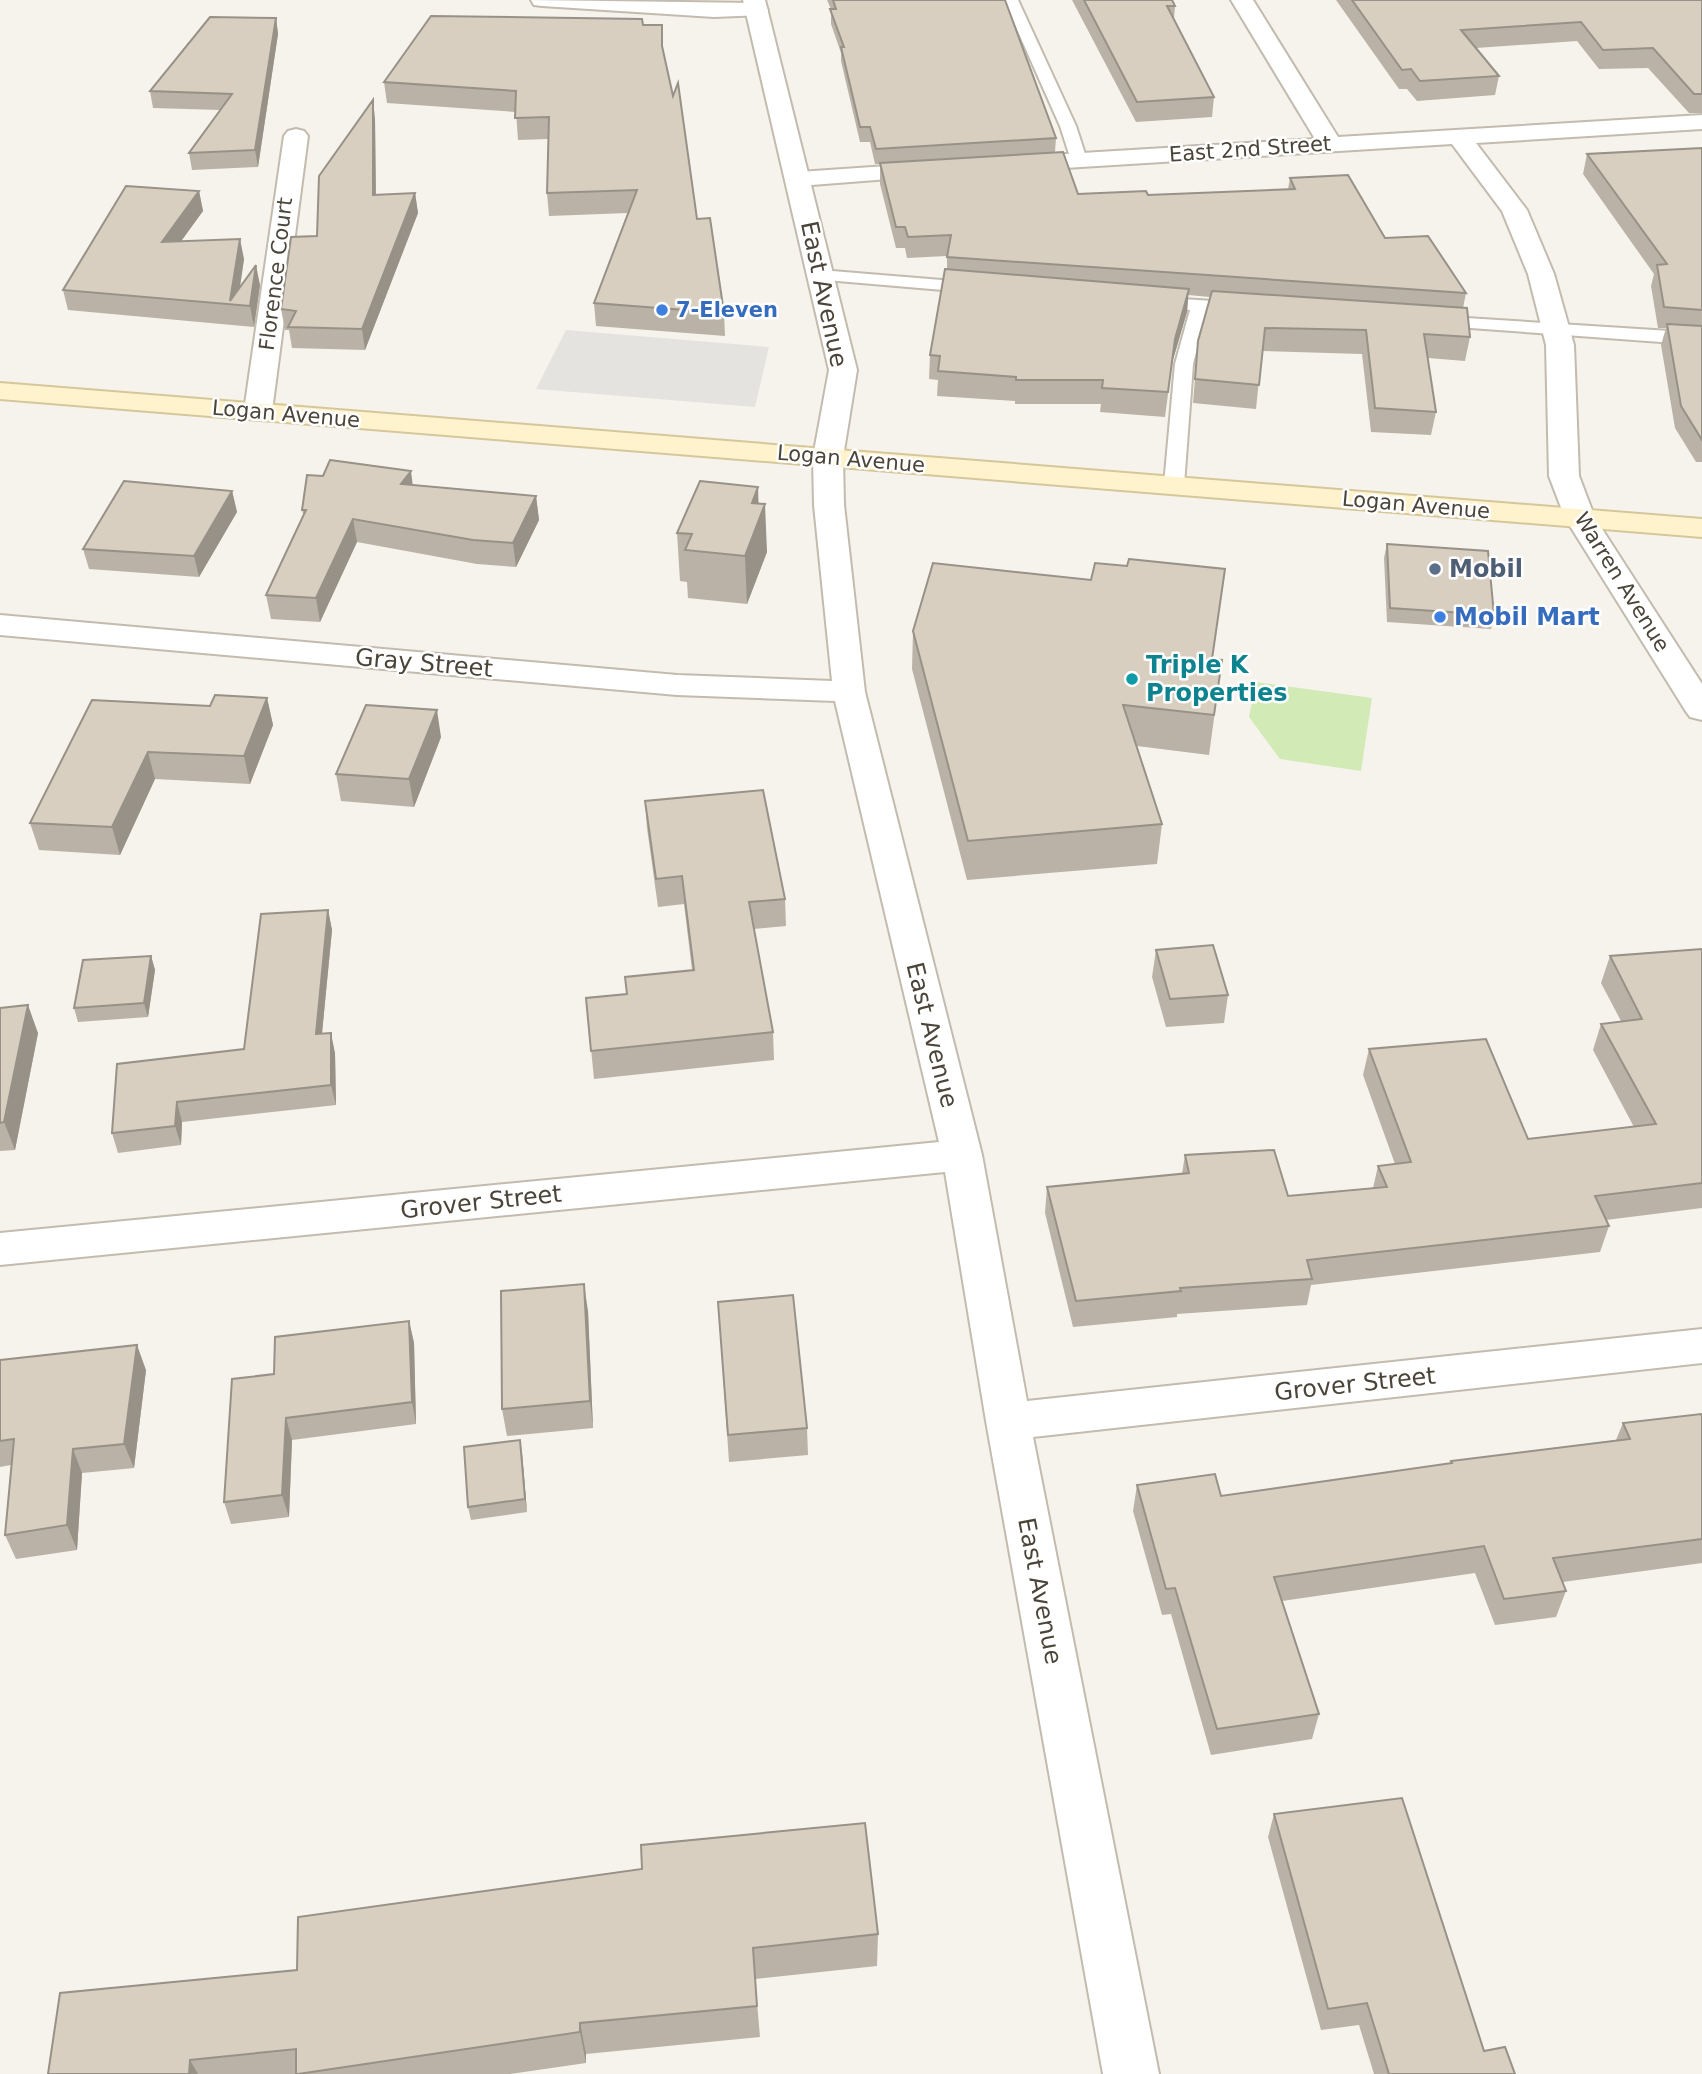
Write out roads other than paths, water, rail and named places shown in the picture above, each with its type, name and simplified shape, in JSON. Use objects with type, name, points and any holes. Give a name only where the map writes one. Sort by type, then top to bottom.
[{"type":"main road","name":"Logan Avenue","points":[[0,391],[1702,528]]},
{"type":"street","points":[[542,0],[714,10],[756,5]]},
{"type":"street","points":[[1242,0],[1330,144]]},
{"type":"street","name":"East Avenue","points":[[756,5],[843,370],[828,457],[829,505],[849,692],[962,1155],[1008,1421],[1131,2074]]},
{"type":"street","name":"East 2nd Street","points":[[999,165],[1702,122]]},
{"type":"street","name":"Florence Court","points":[[258,411],[296,136]]},
{"type":"street","name":"Warren Avenue","points":[[1459,137],[1514,210],[1541,274],[1560,345],[1564,476],[1580,518],[1702,710]]},
{"type":"street","points":[[799,179],[959,168]]},
{"type":"street","name":"Gray Street","points":[[0,625],[677,685],[849,692]]},
{"type":"street","name":"Grover Street","points":[[0,1249],[962,1155]]},
{"type":"street","name":"Grover Street","points":[[1008,1421],[1702,1346]]},
{"type":"lane","points":[[1011,0],[1068,126],[1079,160]]},
{"type":"lane","points":[[820,275],[1000,289]]},
{"type":"lane","points":[[1138,300],[1255,309]]},
{"type":"lane","points":[[1174,485],[1184,364],[1200,305]]},
{"type":"lane","points":[[1419,320],[1702,339]]},
{"type":"place","name":"7-Eleven","points":[[662,310]]},
{"type":"place","name":"Mobil","points":[[1435,569]]},
{"type":"place","name":"Mobil Mart","points":[[1440,617]]},
{"type":"place","name":"Triple K Properties","points":[[1132,679]]}]
